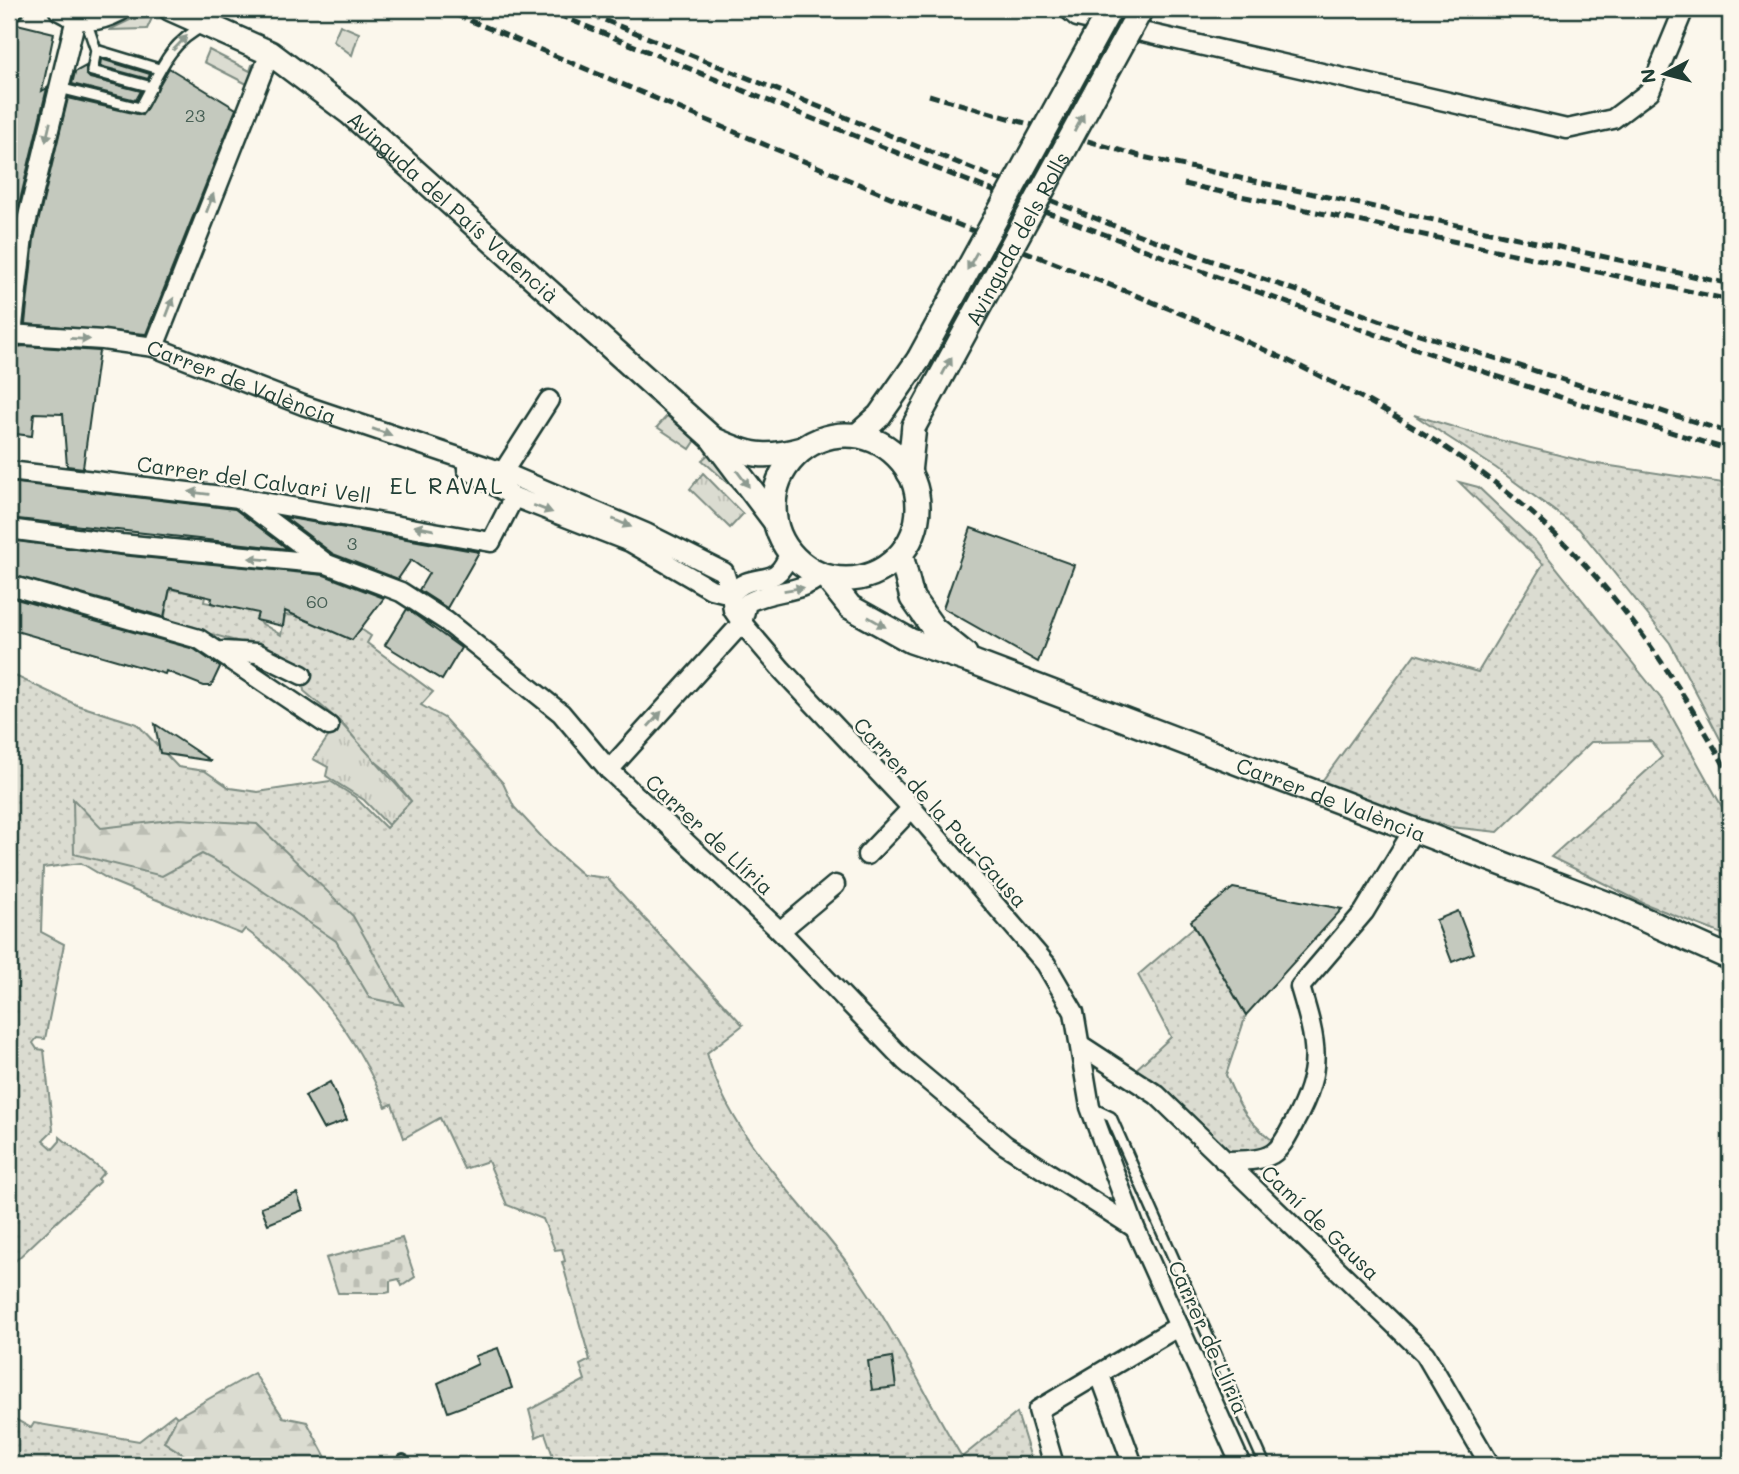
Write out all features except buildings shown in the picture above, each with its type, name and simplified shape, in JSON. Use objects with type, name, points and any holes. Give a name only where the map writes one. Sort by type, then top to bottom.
[{"type":"main road","points":[[74,15],[101,19],[119,9]]},
{"type":"main road","name":"Avinguda del País Valencià","points":[[171,9],[270,54],[350,113],[712,438],[774,520]]},
{"type":"main road","name":"Avinguda dels Rolls","points":[[858,435],[879,416],[919,359],[1110,9]]},
{"type":"main road","name":"Avinguda dels Rolls","points":[[909,473],[914,426],[1141,9]]},
{"type":"main road","points":[[858,435],[879,443],[897,455],[909,473],[918,500],[915,529],[901,555],[880,572],[854,580],[823,577],[789,553],[774,520],[774,493],[784,468],[802,449],[829,436],[858,435]]},
{"type":"main road","name":"Avinguda del País Valencià","points":[[712,438],[744,453],[774,457],[802,449]]},
{"type":"main road","name":"Carrer de València","points":[[901,555],[912,598],[934,629],[976,663]]},
{"type":"main road","name":"Carrer de València","points":[[823,577],[850,607],[911,642],[976,663],[1616,907],[1730,958]]},
{"type":"street","points":[[9,11],[14,9]]},
{"type":"street","points":[[1068,9],[1077,17],[1567,129],[1612,119],[1650,91],[1684,9]]},
{"type":"street","points":[[10,334],[23,237],[74,15]]},
{"type":"street","points":[[154,347],[270,54]]},
{"type":"street","name":"Carrer de València","points":[[10,334],[103,340],[154,347],[303,405],[503,472],[646,533],[724,572],[727,588],[711,589],[630,542],[514,497],[467,469],[467,462]]},
{"type":"street","points":[[503,472],[549,400]]},
{"type":"street","name":"Carrer del Calvari Vell","points":[[9,471],[239,498],[491,542],[514,497]]},
{"type":"street","name":"Carrer de Llíria","points":[[239,498],[327,564],[401,592],[446,621],[561,713],[609,770],[780,931],[905,1061],[1005,1145],[1135,1228]]},
{"type":"street","points":[[9,529],[121,544],[327,564]]},
{"type":"street","points":[[742,623],[733,610],[727,588],[742,582],[775,577],[784,569],[789,553]]},
{"type":"street","points":[[609,770],[742,623],[747,603],[765,593],[807,587],[823,577]]},
{"type":"street","points":[[9,585],[200,639],[329,726]]},
{"type":"street","name":"Carrer de la Pau-Gausa","points":[[742,623],[782,670],[912,808],[1046,964],[1074,1012],[1082,1046],[1090,1107]]},
{"type":"street","points":[[219,651],[257,653],[302,675]]},
{"type":"street","points":[[867,855],[912,808]]},
{"type":"street","points":[[1224,1161],[1262,1158],[1274,1153],[1290,1131],[1311,1091],[1316,1038],[1300,987],[1364,912],[1413,831]]},
{"type":"street","points":[[780,931],[835,885]]},
{"type":"street","name":"Camí de Gausa","points":[[1082,1046],[1157,1095],[1425,1354],[1490,1465]]},
{"type":"street","name":"Carrer de Llíria","points":[[1090,1107],[1135,1228],[1241,1465]]},
{"type":"street","points":[[1054,1465],[1038,1410],[1179,1326]]},
{"type":"street","points":[[1100,1375],[1133,1465]]},
{"type":"lane","points":[[74,15],[96,50],[159,69]]},
{"type":"lane","points":[[59,88],[140,108],[159,69],[184,36],[207,25]]},
{"type":"lane","points":[[96,50],[92,71],[152,86]]},
{"type":"lane","points":[[1090,1107],[1111,1116],[1265,1465]]},
{"type":"green space","points":[[152,18],[147,29],[109,30],[132,19]]},
{"type":"green space","points":[[340,25],[359,33],[352,55],[333,41]]},
{"type":"green space","points":[[209,50],[250,71],[252,65],[255,69],[249,85],[204,62]]},
{"type":"green space","points":[[1414,415],[1483,436],[1591,463],[1730,484],[1730,758],[1670,643],[1579,529],[1496,468]]},
{"type":"green space","points":[[667,416],[696,440],[690,449],[657,427]]},
{"type":"green space","points":[[710,453],[753,505],[702,460]]},
{"type":"green space","points":[[703,473],[743,514],[730,528],[690,489]]},
{"type":"green space","points":[[1459,482],[1478,487],[1536,542],[1663,701],[1730,821],[1730,937],[1643,903],[1551,857],[1662,757],[1651,741],[1591,742],[1498,832],[1450,827],[1317,788],[1415,654],[1478,672],[1543,564]]},
{"type":"green space","points":[[170,589],[205,596],[204,602],[258,612],[256,620],[281,635],[285,615],[300,616],[352,640],[361,629],[371,636],[367,643],[433,692],[421,705],[444,718],[503,783],[514,807],[551,847],[583,875],[607,878],[743,1025],[707,1053],[732,1113],[768,1166],[831,1242],[867,1291],[962,1457],[1017,1413],[1033,1465],[556,1465],[545,1433],[536,1437],[529,1410],[585,1380],[580,1365],[590,1360],[562,1262],[565,1261],[562,1249],[555,1250],[543,1219],[507,1205],[488,1161],[464,1169],[440,1118],[404,1138],[392,1104],[386,1107],[345,1030],[310,987],[245,929],[241,934],[113,882],[81,863],[43,868],[41,932],[64,944],[45,1039],[37,1038],[33,1043],[37,1049],[44,1050],[53,1130],[43,1140],[53,1149],[60,1137],[104,1172],[98,1179],[100,1181],[9,1267],[9,673],[77,705],[137,724],[178,767],[205,771],[230,788],[258,792],[330,781],[355,797],[386,828],[411,801],[387,771],[365,753],[346,727],[304,691],[301,671],[265,649],[164,621]]},
{"type":"green space","points":[[339,721],[411,801],[388,825],[364,800],[326,776],[328,767],[313,759]]},
{"type":"green space","points":[[73,799],[101,828],[179,819],[257,824],[353,916],[403,1005],[370,998],[336,941],[229,868],[202,854],[162,876],[74,854]]},
{"type":"green space","points":[[1194,927],[1246,1015],[1226,1075],[1247,1115],[1280,1146],[1224,1161],[1134,1071],[1171,1037],[1138,975]]},
{"type":"green space","points":[[402,1238],[415,1277],[402,1286],[399,1279],[390,1281],[390,1292],[386,1293],[338,1293],[326,1258]]},
{"type":"green space","points":[[254,1373],[283,1417],[307,1422],[330,1465],[193,1465],[194,1461],[164,1442],[177,1417]]},
{"type":"green space","points":[[9,1406],[15,1411],[11,1417],[31,1428],[34,1423],[139,1441],[174,1414],[177,1417],[164,1442],[194,1462],[185,1465],[9,1465]]},
{"type":"railway","points":[[442,9],[903,202],[1202,322],[1357,395],[1430,437],[1498,485],[1586,565],[1654,651],[1694,712],[1730,776]]},
{"type":"railway","points":[[544,9],[837,129],[1280,300],[1429,353],[1730,450]]},
{"type":"railway","points":[[577,9],[1117,227],[1410,331],[1730,433]]},
{"type":"railway","points":[[929,95],[1143,157],[1730,284]]},
{"type":"railway","points":[[1184,184],[1730,300]]},
{"type":"district","name":"EL RAVAL","points":[[447,485]]}]
